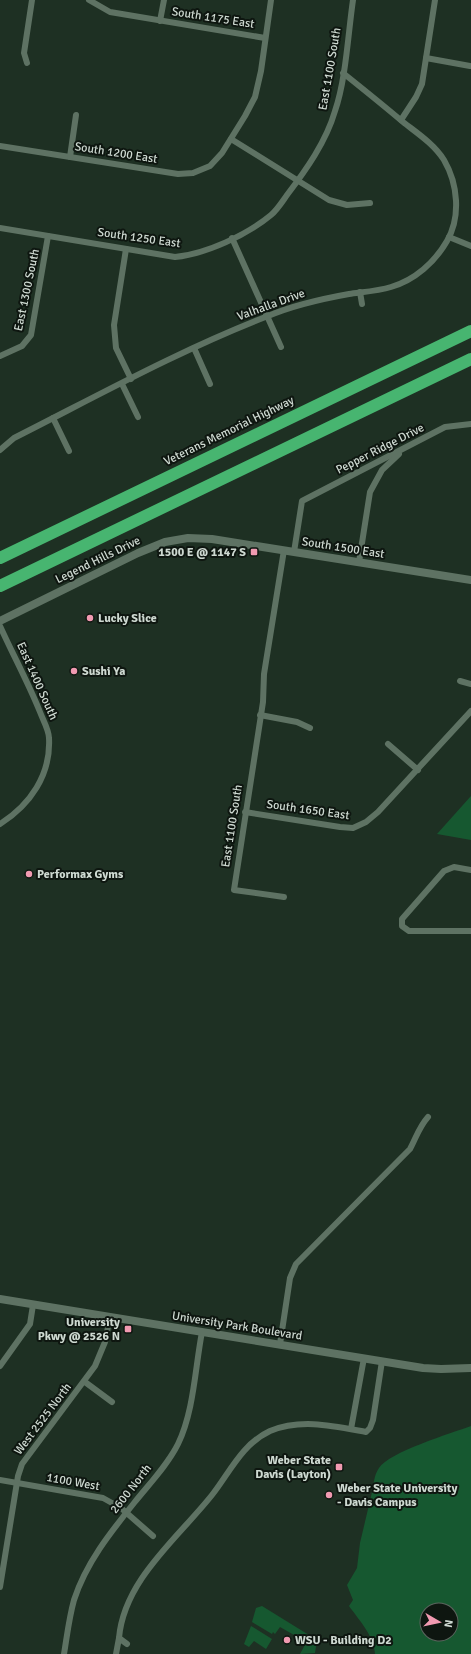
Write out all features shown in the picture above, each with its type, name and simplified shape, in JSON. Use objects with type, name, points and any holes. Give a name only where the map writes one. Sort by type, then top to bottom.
[{"type":"highway","name":"Veterans Memorial Highway","points":[[0,558],[470,331]]},
{"type":"highway","points":[[0,586],[471,360]]},
{"type":"street","points":[[27,62],[24,53],[32,0]]},
{"type":"street","name":"South 1175 East","points":[[89,0],[110,12],[265,38]]},
{"type":"street","points":[[160,21],[164,0]]},
{"type":"street","name":"South 1200 East","points":[[0,146],[178,174],[193,173],[210,166],[222,153],[255,97],[271,0]]},
{"type":"street","name":"East 1100 South","points":[[297,182],[323,142],[330,126],[339,97],[353,0]]},
{"type":"street","points":[[401,120],[416,97],[422,84],[434,0]]},
{"type":"street","points":[[426,58],[470,66]]},
{"type":"street","name":"Valhalla Drive","points":[[0,450],[14,438],[194,348],[267,316],[314,301],[391,287],[414,276],[440,253],[449,237],[454,219],[456,200],[453,182],[443,160],[428,142],[342,73]]},
{"type":"street","points":[[70,157],[76,115]]},
{"type":"street","points":[[231,139],[297,182],[329,200],[347,205],[370,203]]},
{"type":"street","name":"South 1250 East","points":[[0,228],[175,257],[191,255],[254,228],[273,214],[297,182]]},
{"type":"street","name":"East 1300 South","points":[[0,356],[22,346],[31,335],[48,236]]},
{"type":"street","points":[[449,237],[471,246]]},
{"type":"street","points":[[232,238],[281,348]]},
{"type":"street","points":[[126,249],[114,325],[116,348],[131,379]]},
{"type":"street","points":[[360,292],[362,304]]},
{"type":"street","points":[[194,348],[210,384]]},
{"type":"street","points":[[122,384],[138,418]]},
{"type":"street","points":[[53,418],[69,451]]},
{"type":"street","name":"Pepper Ridge Drive","points":[[294,552],[302,501],[446,427],[471,424]]},
{"type":"street","points":[[359,562],[370,492],[382,470],[404,449]]},
{"type":"street","name":"Legend Hills Drive","points":[[0,621],[138,553],[165,542],[188,538],[212,539]]},
{"type":"street","name":"South 1500 East","points":[[212,539],[471,580]]},
{"type":"street","name":"East 1100 South","points":[[284,550],[264,674],[260,716],[234,890],[284,897]]},
{"type":"street","name":"East 1400 South","points":[[0,626],[36,700],[49,737],[48,757],[42,778],[32,796],[18,811],[0,824]]},
{"type":"street","points":[[460,681],[471,684]]},
{"type":"street","points":[[388,744],[418,770],[471,711]]},
{"type":"street","points":[[260,716],[297,722],[310,728]]},
{"type":"street","name":"South 1650 East","points":[[245,812],[340,828],[353,828],[366,822],[418,770]]},
{"type":"street","points":[[471,870],[454,867],[444,871],[402,919],[402,926],[409,931],[471,932]]},
{"type":"street","points":[[280,1344],[290,1278],[296,1264],[410,1149],[420,1125],[428,1117]]},
{"type":"street","name":"University Park Boulevard","points":[[0,1299],[382,1361],[442,1369],[471,1368]]},
{"type":"street","points":[[0,1366],[30,1324],[33,1305]]},
{"type":"street","name":"West 2525 North","points":[[0,1587],[17,1483],[22,1464],[85,1382],[101,1354],[110,1317]]},
{"type":"street","name":"2600 North","points":[[64,1654],[69,1619],[81,1582],[92,1560],[126,1513],[168,1460],[178,1444],[188,1414],[202,1332]]},
{"type":"street","points":[[351,1429],[364,1358]]},
{"type":"street","points":[[116,1654],[126,1608],[153,1562],[211,1496],[245,1449],[268,1432],[293,1424],[310,1424],[366,1432],[370,1428],[373,1420],[382,1361]]},
{"type":"street","points":[[85,1382],[112,1402]]},
{"type":"street","name":"1100 West","points":[[0,1480],[103,1498],[113,1503],[153,1536]]},
{"type":"street","points":[[119,1638],[126,1644]]},
{"type":"green space","points":[[471,796],[471,840],[437,834]]},
{"type":"green space","points":[[471,1426],[471,1654],[375,1654],[369,1635],[349,1606],[353,1600],[347,1585],[357,1568],[360,1543],[374,1480],[379,1468],[395,1456],[422,1444]]},
{"type":"green space","points":[[262,1606],[317,1640],[315,1653],[300,1654],[306,1643],[295,1634],[294,1635],[280,1627],[275,1634],[273,1632],[272,1634],[252,1622],[256,1608]]},
{"type":"green space","points":[[251,1626],[272,1639],[266,1649],[254,1641],[249,1647],[244,1644]]},
{"type":"place","name":"1500 E @ 1147 S","points":[[254,552]]},
{"type":"place","name":"Lucky Slice","points":[[90,618]]},
{"type":"place","name":"Sushi Ya","points":[[74,671]]},
{"type":"place","name":"Performax Gyms","points":[[29,874]]},
{"type":"place","name":"University Pkwy @ 2526 N","points":[[128,1329]]},
{"type":"place","name":"Weber State Davis (Layton)","points":[[339,1467]]},
{"type":"place","name":"Weber State University - Davis Campus","points":[[329,1495]]},
{"type":"place","name":"WSU - Building D2","points":[[287,1640]]}]
